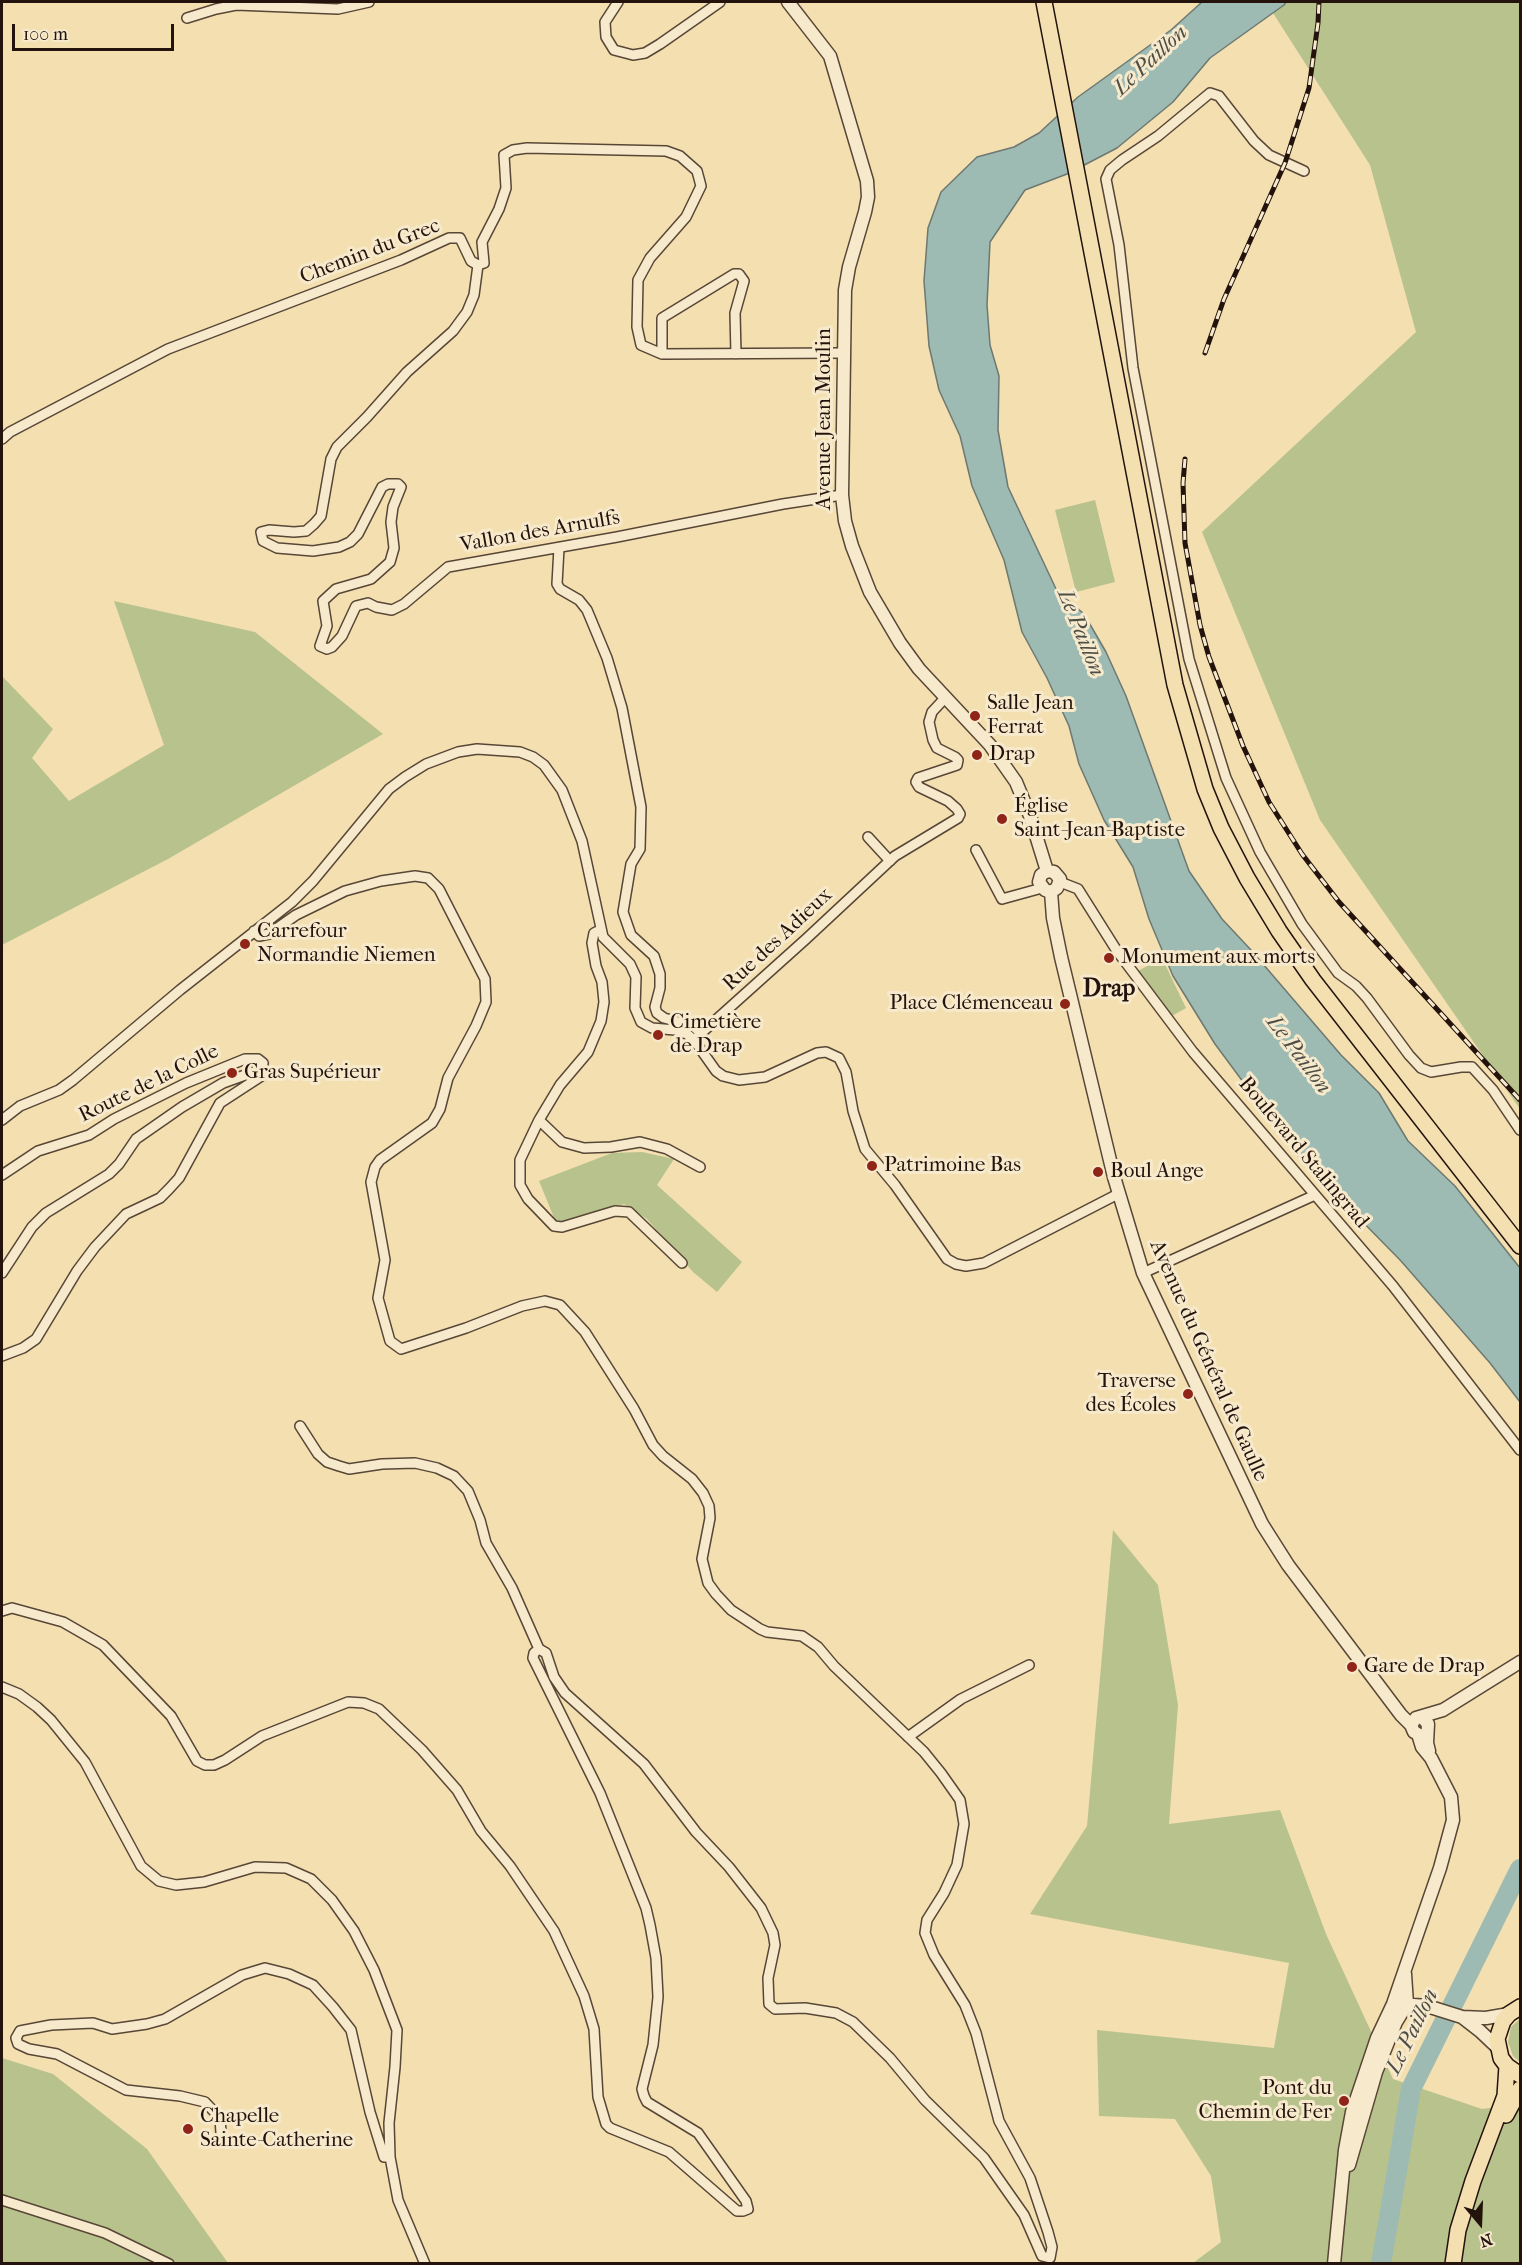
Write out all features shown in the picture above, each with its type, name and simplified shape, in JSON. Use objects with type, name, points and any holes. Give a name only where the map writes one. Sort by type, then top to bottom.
[{"type":"main road","points":[[1044,2],[1064,92],[1175,685],[1205,789],[1221,828],[1247,878],[1312,980],[1521,1246]]},
{"type":"main road","points":[[1050,2],[1064,92]]},
{"type":"main road","points":[[1086,207],[1183,683],[1199,742],[1229,828],[1280,919],[1318,975],[1521,1234]]},
{"type":"main road","points":[[1509,2012],[1498,2029],[1494,2044],[1507,2066],[1521,2075]]},
{"type":"main road","points":[[1453,2264],[1458,2230],[1473,2181],[1505,2096],[1507,2066]]},
{"type":"main road","points":[[1461,2264],[1466,2234],[1480,2185],[1506,2115],[1521,2089]]},
{"type":"street","points":[[187,18],[236,5],[338,9],[369,2]]},
{"type":"street","points":[[618,2],[605,22],[606,37],[614,50],[633,55],[645,53],[660,44],[720,2]]},
{"type":"street","name":"Avenue Jean Moulin","points":[[788,2],[830,56],[867,181],[868,197],[865,212],[849,267],[845,290],[842,495],[845,521],[852,546],[870,592],[900,643],[919,669],[990,745],[1016,782],[1030,816],[1047,871]]},
{"type":"street","points":[[1304,171],[1269,155],[1254,141],[1219,96],[1210,93],[1158,136],[1122,160],[1110,170],[1106,179],[1119,245],[1133,368],[1189,659],[1226,778],[1260,852],[1302,924],[1338,973],[1356,986],[1367,998],[1421,1068],[1431,1072],[1461,1066],[1472,1067],[1493,1090],[1521,1130]]},
{"type":"street","points":[[478,265],[484,263],[482,242],[499,209],[506,188],[504,155],[513,150],[527,148],[666,151],[680,156],[697,171],[701,186],[686,217],[650,258],[638,280],[637,327],[641,345],[662,354],[844,353]]},
{"type":"street","name":"Chemin du Grec","points":[[2,439],[10,432],[168,350],[401,260],[449,238],[460,238],[471,261],[478,265]]},
{"type":"street","name":"Vallon des Arnulfs","points":[[478,265],[474,295],[467,312],[453,331],[407,372],[337,447],[331,459],[321,516],[306,531],[269,530],[261,532],[263,541],[277,548],[313,550],[339,547],[350,542],[358,534],[382,487],[388,484],[398,484],[401,487],[393,507],[391,522],[394,548],[390,562],[371,579],[336,589],[323,600],[327,626],[320,646],[327,649],[332,647],[342,636],[356,606],[368,603],[392,610],[404,604],[448,567],[712,520],[760,508],[842,495]]},
{"type":"street","points":[[662,354],[662,318],[734,274],[739,274],[744,281],[735,313],[736,354]]},
{"type":"street","points":[[559,548],[557,584],[560,589],[579,600],[587,610],[607,658],[622,708],[641,807],[640,849],[631,864],[623,912],[631,935],[654,956],[660,974],[660,988],[655,1007],[657,1013],[664,1018],[693,1026],[716,1071],[723,1076],[739,1080],[765,1077],[818,1053],[826,1052],[839,1058],[846,1072],[853,1111],[865,1149],[896,1185],[947,1259],[956,1264],[966,1266],[984,1263],[1118,1194]]},
{"type":"street","name":"Rue des Adieux","points":[[698,1036],[888,864],[925,836],[958,818],[960,814],[948,801],[919,787],[916,782],[918,778],[957,765],[958,760],[955,757],[937,748],[929,722],[932,712],[945,698]]},
{"type":"street","name":"Route de la Colle","points":[[2,1120],[20,1106],[59,1090],[73,1080],[241,941],[292,902],[313,881],[389,789],[426,764],[458,752],[477,749],[520,752],[544,765],[562,790],[582,841],[600,930]]},
{"type":"street","points":[[868,837],[888,864]]},
{"type":"street","points":[[976,850],[1002,899],[1058,888],[1060,882],[1056,873],[1047,871],[1040,879],[1047,890]]},
{"type":"street","points":[[254,931],[259,936],[269,934],[296,915],[345,891],[381,881],[415,876],[428,879],[439,889],[484,979],[486,1002],[476,1026],[448,1077],[440,1109],[432,1122],[380,1160],[375,1167],[371,1182],[385,1260],[378,1298],[390,1341],[401,1349],[466,1328],[522,1306],[544,1301],[560,1305],[585,1332],[634,1408],[653,1445],[692,1479],[703,1492],[709,1506],[710,1518],[702,1559],[708,1583],[716,1594],[731,1610],[760,1629],[767,1632],[802,1635],[818,1647],[834,1666],[924,1752],[960,1800],[964,1824],[957,1865],[944,1893],[927,1920],[925,1933],[934,1956],[965,2005],[976,2033],[999,2121],[1029,2178],[1044,2221],[1052,2247],[1050,2258],[1042,2256],[1024,2215],[984,2158],[926,2100],[891,2058],[853,2022],[836,2013],[805,2008],[775,2009],[770,2004],[768,1978],[775,1945],[770,1926],[761,1908],[729,1867],[696,1832],[644,1764],[565,1693],[554,1677],[546,1653],[539,1649],[512,1588],[486,1543],[480,1520],[468,1491],[454,1476],[436,1468],[415,1463],[382,1464],[349,1469],[327,1462],[318,1454],[300,1426]]},
{"type":"street","name":"Boulevard Stalingrad","points":[[1060,882],[1078,889],[1117,951],[1193,1052],[1393,1286],[1521,1450]]},
{"type":"street","name":"Avenue du Général de Gaulle","points":[[1047,890],[1118,1194],[1143,1273],[1262,1524],[1288,1565],[1393,1702],[1401,1716],[1421,1725],[1431,1758],[1451,1797],[1452,1820],[1440,1868],[1393,2004],[1377,2038],[1354,2106],[1345,2150],[1334,2264]]},
{"type":"street","points":[[682,1263],[629,1212],[615,1211],[562,1227],[554,1226],[528,1199],[520,1185],[520,1160],[539,1120],[560,1085],[588,1052],[601,1021],[602,982],[592,944],[594,933],[600,930],[603,937],[634,971],[637,985],[635,1008],[641,1022],[652,1028],[682,1031],[698,1036]]},
{"type":"street","name":"Route de la Colle","points":[[2,1175],[38,1152],[89,1135],[114,1119],[232,1063],[245,1059],[258,1059],[263,1066],[223,1083],[182,1107],[136,1139],[119,1164],[109,1174],[46,1213],[32,1227],[2,1273]]},
{"type":"street","points":[[2,1356],[23,1348],[36,1339],[77,1271],[95,1247],[126,1215],[160,1198],[169,1189],[179,1178],[220,1104],[263,1076],[263,1066]]},
{"type":"street","points":[[539,1120],[562,1142],[584,1148],[611,1147],[640,1142],[667,1149],[700,1167]]},
{"type":"street","points":[[1143,1273],[1314,1195]]},
{"type":"street","points":[[2,1611],[12,1608],[63,1622],[103,1645],[171,1716],[197,1761],[205,1766],[214,1766],[262,1736],[348,1702],[371,1705],[391,1718],[423,1750],[457,1790],[481,1831],[510,1866],[554,1931],[584,1996],[594,2030],[598,2097],[606,2124],[610,2128],[669,2152],[737,2211],[744,2211],[748,2209],[746,2201],[698,2133],[647,2102],[644,2096],[642,2089],[653,2045],[658,1997],[656,1958],[646,1908],[600,1793],[533,1658],[534,1653],[539,1649]]},
{"type":"street","points":[[1421,1725],[1521,1662]]},
{"type":"street","points":[[908,1737],[961,1699],[1029,1665]]},
{"type":"street","points":[[2,1687],[19,1694],[51,1720],[85,1762],[141,1866],[159,1881],[176,1885],[204,1882],[255,1867],[286,1868],[311,1879],[332,1900],[354,1931],[374,1970],[396,2030],[389,2123],[390,2157],[398,2200],[425,2264]]},
{"type":"street","points":[[221,2133],[220,2118],[205,2102],[180,2096],[126,2090],[57,2054],[29,2049],[18,2044],[16,2038],[20,2031],[51,2025],[93,2023],[112,2029],[147,2024],[165,2019],[242,1975],[265,1968],[289,1974],[313,1985],[351,2030],[370,2112],[384,2157],[390,2157]]},
{"type":"street","name":"Avenue du Général de Gaulle","points":[[1341,2189],[1376,2072],[1396,2022],[1407,2004],[1404,1968]]},
{"type":"street","points":[[1393,2004],[1427,2006],[1462,2017],[1494,2044]]},
{"type":"street","points":[[1386,2047],[1411,2015],[1427,2006]]},
{"type":"street","points":[[1462,2017],[1509,2012]]},
{"type":"street","points":[[2,2200],[60,2220],[90,2227],[169,2264]]},
{"type":"green space","points":[[1266,2],[1520,2],[1520,1109],[1320,820],[1202,532],[1416,332],[1370,165]]},
{"type":"green space","points":[[1095,500],[1115,582],[1076,592],[1055,510]]},
{"type":"green space","points":[[114,601],[255,632],[383,734],[168,859],[2,945],[2,676],[53,729],[32,758],[69,801],[164,745]]},
{"type":"green space","points":[[1162,958],[1186,1008],[1172,1016],[1138,971]]},
{"type":"green space","points":[[642,1152],[674,1159],[657,1185],[742,1262],[717,1292],[693,1272],[647,1219],[624,1204],[557,1225],[539,1181],[612,1153]]},
{"type":"green space","points":[[1113,1530],[1158,1585],[1178,1705],[1169,1824],[1280,1810],[1326,1934],[1393,2079],[1482,2109],[1520,2104],[1520,2263],[1193,2263],[1221,2242],[1211,2176],[1175,2119],[1099,2116],[1097,2030],[1274,2048],[1289,1963],[1030,1914],[1087,1826]]},
{"type":"green space","points":[[1520,2019],[1520,2062],[1513,2056],[1508,2042],[1511,2027]]},
{"type":"green space","points":[[2,2058],[53,2074],[147,2149],[228,2263],[2,2263]]},
{"type":"water","points":[[1202,2],[1286,2],[1210,58],[1173,102],[1117,148],[1067,174],[1025,190],[990,242],[987,305],[990,345],[999,376],[998,430],[1008,487],[1057,591],[1084,614],[1106,652],[1126,696],[1189,871],[1222,919],[1341,1055],[1379,1093],[1408,1141],[1455,1186],[1520,1268],[1520,1402],[1490,1363],[1401,1261],[1298,1156],[1215,1044],[1173,976],[1149,919],[1133,867],[1104,820],[1079,764],[1069,726],[1022,632],[1004,560],[972,486],[960,436],[939,390],[929,346],[924,281],[928,228],[941,192],[977,157],[1014,147],[1039,133],[1078,97],[1171,30]]},
{"type":"waterway","name":"Le Paillon","points":[[1381,2264],[1411,2089],[1520,1869]]},
{"type":"railway","points":[[1205,353],[1224,299],[1285,163],[1309,88],[1319,2]]},
{"type":"railway","points":[[1185,459],[1183,483],[1185,543],[1200,625],[1209,657],[1243,746],[1269,802],[1302,854],[1339,902],[1520,1100]]},
{"type":"place","name":"Salle Jean Ferrat","points":[[975,716]]},
{"type":"place","name":"Drap","points":[[977,755]]},
{"type":"place","name":"Église Saint-Jean-Baptiste","points":[[1002,819]]},
{"type":"place","name":"Carrefour Normandie Niemen","points":[[245,944]]},
{"type":"place","name":"Monument aux morts","points":[[1109,958]]},
{"type":"place","name":"Place Clémenceau","points":[[1065,1004]]},
{"type":"place","name":"Cimetière de Drap","points":[[658,1035]]},
{"type":"place","name":"Gras Supérieur","points":[[232,1073]]},
{"type":"place","name":"Patrimoine Bas","points":[[872,1166]]},
{"type":"place","name":"Boul Ange","points":[[1098,1172]]},
{"type":"place","name":"Traverse des Écoles","points":[[1188,1394]]},
{"type":"place","name":"Gare de Drap","points":[[1352,1667]]},
{"type":"place","name":"Pont du Chemin de Fer","points":[[1344,2101]]},
{"type":"place","name":"Chapelle Sainte-Catherine","points":[[188,2129]]},
{"type":"district","name":"Drap","points":[[1109,990]]}]
